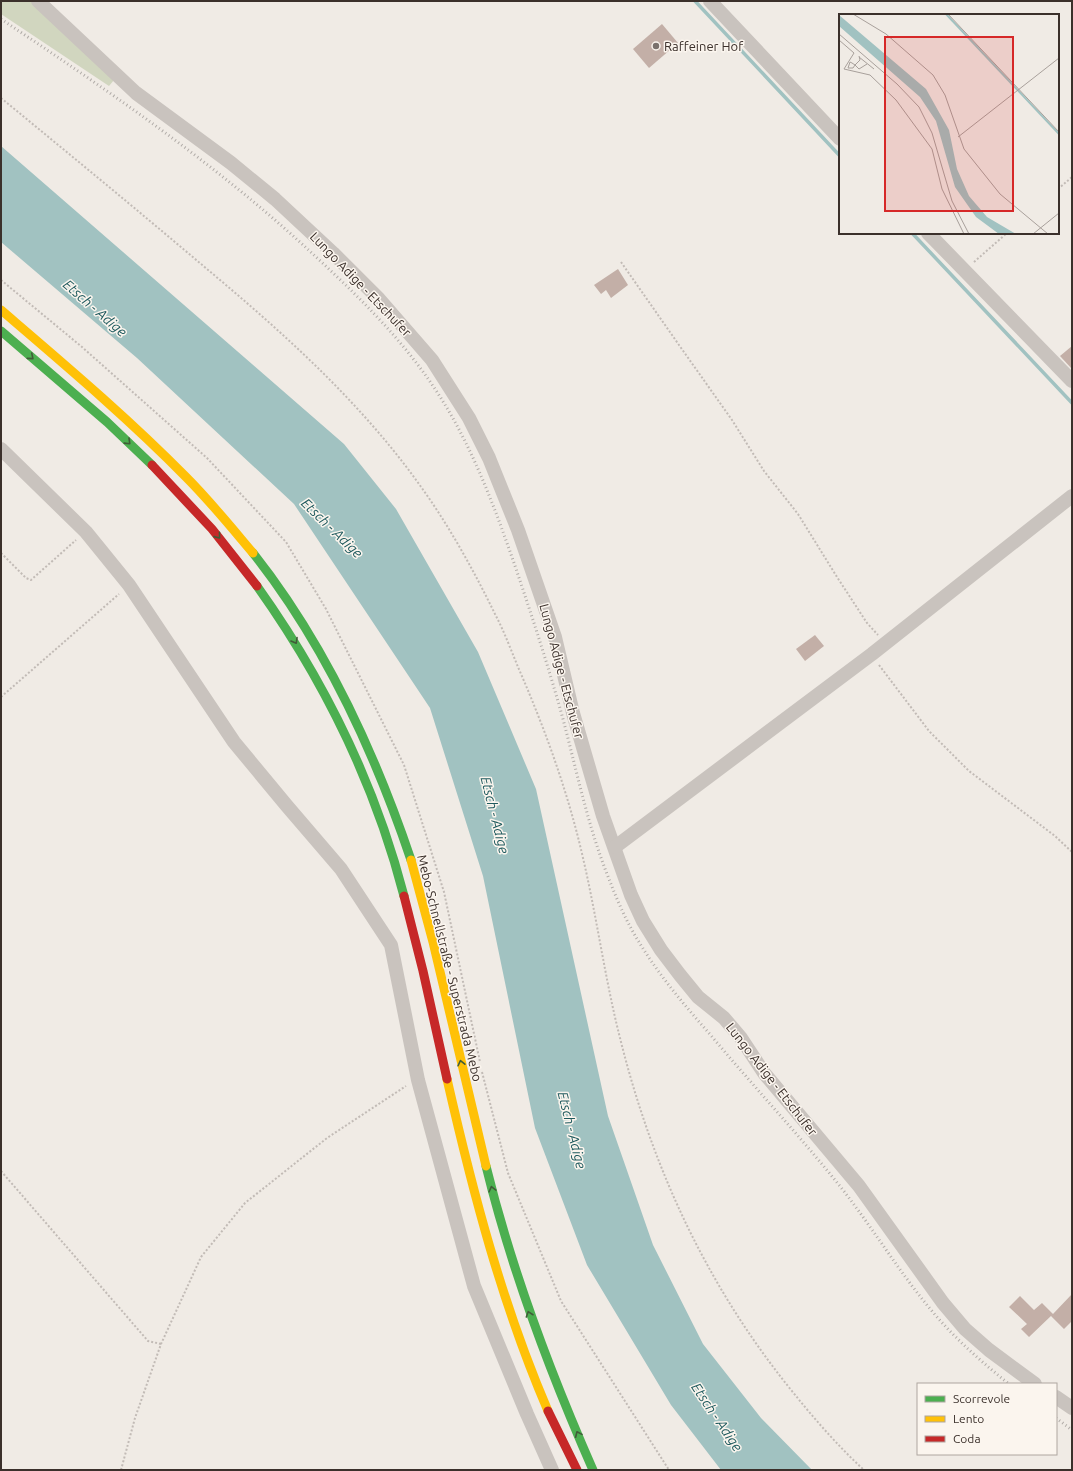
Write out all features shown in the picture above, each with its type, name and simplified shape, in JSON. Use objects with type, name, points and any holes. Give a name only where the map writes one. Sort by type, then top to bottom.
[{"type":"highway","name":"Mebo-Schnellstraße - Superstrada Mebo","points":[[1,310],[102,396],[153,443],[224,518],[283,594],[336,679],[378,768],[412,862],[426,912],[470,1104],[500,1222],[533,1324],[558,1389],[594,1470]]},
{"type":"highway","name":"Mebo-Schnellstraße - Superstrada Mebo","points":[[1,331],[122,436],[168,481],[214,531],[252,578],[291,635],[324,691],[352,750],[376,807],[394,860],[424,976],[468,1168],[500,1286],[542,1396],[577,1470]]},
{"type":"highway","points":[[31,368],[60,381]]},
{"type":"street","name":"Lungo Adige - Etschufer","points":[[38,1],[136,93],[231,163],[275,199],[333,253],[379,299],[432,360],[469,418],[489,458],[518,530],[555,637],[573,713],[596,794],[631,895],[643,921],[661,950],[680,975],[698,997],[724,1018],[741,1038],[764,1073],[858,1186],[943,1303],[965,1329],[989,1350],[1035,1383]]},
{"type":"street","points":[[710,1],[839,138]]},
{"type":"street","points":[[929,234],[1072,381]]},
{"type":"street","points":[[1,449],[86,532],[129,585],[234,742],[341,869],[391,945],[418,1080],[474,1286],[552,1470]]},
{"type":"street","points":[[615,847],[886,644],[1072,496]]},
{"type":"street","points":[[1057,1398],[1072,1408]]},
{"type":"path","points":[[1,98],[284,335],[325,375],[370,423],[418,483],[458,544],[497,617],[542,721],[565,788],[583,856],[619,1037],[649,1138],[668,1187],[692,1239],[715,1279],[735,1312],[775,1371],[813,1417],[864,1470]]},
{"type":"path","points":[[1059,188],[1072,177]]},
{"type":"path","points":[[964,271],[1006,234]]},
{"type":"path","points":[[622,262],[678,345],[732,420],[764,471],[798,514],[867,622],[886,644]]},
{"type":"path","points":[[1,553],[26,578],[31,580],[86,532]]},
{"type":"path","points":[[1,697],[129,585]]},
{"type":"path","points":[[872,654],[882,670],[929,730],[969,771],[1055,836],[1072,852]]},
{"type":"path","points":[[121,1470],[135,1418],[161,1344],[201,1256],[245,1203],[327,1138],[398,1090],[418,1080]]},
{"type":"path","points":[[1,1171],[148,1341],[161,1344]]},
{"type":"green space","points":[[1,1],[32,1],[114,80],[109,86],[1,14]]},
{"type":"water","name":"Etsch - Adige","points":[[1,146],[344,444],[396,509],[478,652],[536,789],[608,1116],[653,1245],[703,1344],[761,1418],[812,1470],[721,1470],[671,1405],[587,1265],[535,1128],[483,876],[430,708],[294,504],[137,358],[1,242]]},
{"type":"building","name":"Raffeiner Hof","points":[[662,24],[678,43],[649,68],[633,49]]},
{"type":"building","points":[[618,269],[628,285],[611,298],[606,290],[601,294],[594,285]]},
{"type":"building","points":[[1072,346],[1072,369],[1060,356]]},
{"type":"building","points":[[815,635],[824,646],[805,661],[796,649]]},
{"type":"building","points":[[1072,1294],[1072,1321],[1064,1329],[1051,1316],[1052,1315],[1029,1337],[1021,1329],[1027,1324],[1009,1307],[1020,1296],[1034,1310],[1042,1303],[1053,1314]]},
{"type":"waterway","points":[[695,1],[839,155]]},
{"type":"waterway","points":[[913,234],[1072,403]]},
{"type":"railway","points":[[1,19],[123,102],[241,191],[347,286],[378,318],[420,368],[446,406],[458,427],[479,470],[497,515],[539,639],[563,719],[595,840],[615,895],[635,935],[656,968],[684,1004],[839,1185],[936,1316],[966,1347],[1008,1383]]},
{"type":"railway","points":[[1057,1419],[1072,1430]]},
{"type":"traffic: fast","points":[[1,331],[107,422],[152,465]]},
{"type":"traffic: fast","points":[[253,553],[303,624],[345,699],[381,778],[411,860]]},
{"type":"traffic: fast","points":[[257,586],[304,658],[345,734],[378,814],[392,854],[404,896]]},
{"type":"traffic: fast","points":[[486,1166],[496,1205],[533,1320],[561,1395],[593,1470]]},
{"type":"traffic: slow","points":[[1,310],[95,392],[164,455],[204,495],[253,553]]},
{"type":"traffic: slow","points":[[411,860],[433,942],[486,1166]]},
{"type":"traffic: slow","points":[[447,1079],[467,1164],[490,1248],[516,1330],[548,1411]]},
{"type":"traffic: jam","points":[[152,465],[212,529],[257,586]]},
{"type":"traffic: jam","points":[[404,896],[423,971],[447,1079]]},
{"type":"traffic: jam","points":[[548,1411],[577,1470]]},
{"type":"place","name":"Raffeiner Hof","points":[[656,46]]}]
